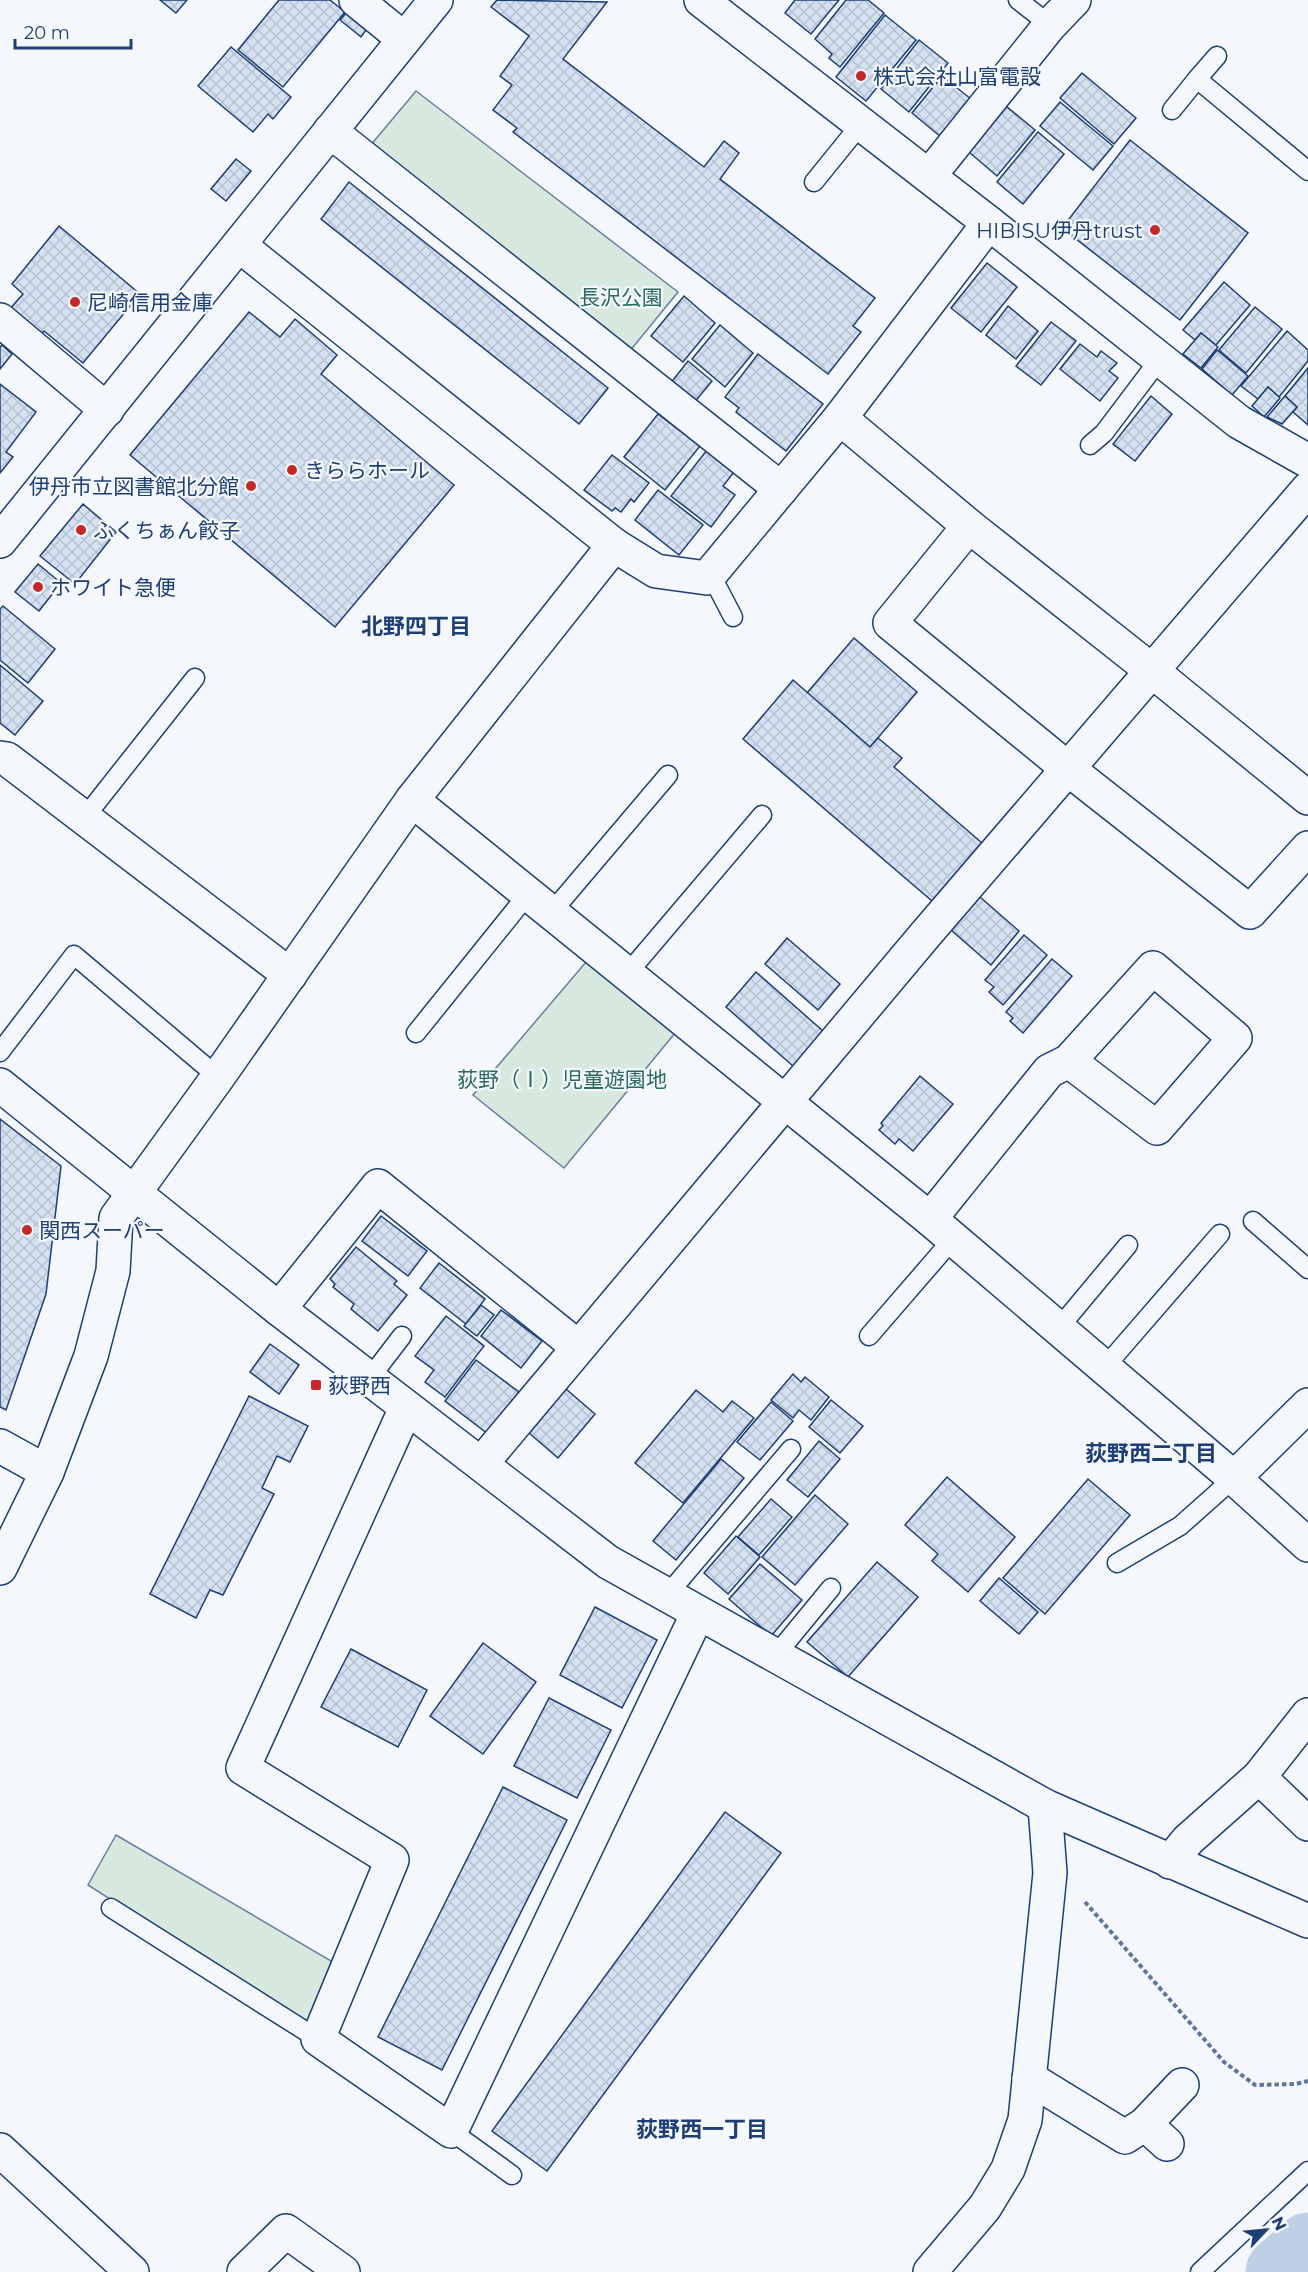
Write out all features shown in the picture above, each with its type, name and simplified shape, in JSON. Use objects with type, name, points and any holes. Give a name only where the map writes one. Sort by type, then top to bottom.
[{"type":"street","points":[[356,0],[404,39]]},
{"type":"street","points":[[0,541],[435,0]]},
{"type":"street","points":[[701,0],[989,223],[1239,422],[1308,461]]},
{"type":"street","points":[[929,176],[1050,25],[1074,0]]},
{"type":"street","points":[[330,131],[782,489]]},
{"type":"street","points":[[239,245],[614,545],[656,571],[707,578],[840,418],[989,223]]},
{"type":"street","points":[[0,320],[107,410]]},
{"type":"street","points":[[840,418],[969,526],[1151,669],[1308,798]]},
{"type":"street","points":[[481,1464],[784,1101],[1151,669],[1308,489]]},
{"type":"street","points":[[969,526],[890,623],[1067,768],[1250,912],[1308,848]]},
{"type":"street","points":[[0,1568],[47,1472],[91,1356],[113,1271],[116,1218],[412,800],[614,545]]},
{"type":"street","points":[[0,758],[7,759],[85,817],[290,975]]},
{"type":"street","points":[[412,800],[941,1229],[1234,1478],[1308,1545]]},
{"type":"street","points":[[941,1229],[1049,1071],[1069,1061],[1153,968],[1235,1038],[1157,1128],[1069,1061]]},
{"type":"street","points":[[0,1085],[279,1309],[608,1562],[1045,1806],[1308,1921]]},
{"type":"street","points":[[279,1309],[385,1178],[578,1347]]},
{"type":"street","points":[[1234,1478],[1308,1405]]},
{"type":"street","points":[[406,1408],[243,1768],[392,1860],[318,2039],[451,2131],[698,1613]]},
{"type":"street","points":[[0,1446],[47,1472]]},
{"type":"street","points":[[1170,1862],[1188,1840],[1259,1777],[1308,1715]]},
{"type":"street","points":[[1259,1777],[1308,1824]]},
{"type":"street","points":[[930,2272],[985,2207],[1008,2169],[1025,2120],[1046,1923],[1049,1861],[1045,1806]]},
{"type":"street","points":[[1029,2078],[1125,2137],[1156,2134],[1182,2085]]},
{"type":"street","points":[[0,2150],[132,2272]]},
{"type":"street","points":[[244,2272],[286,2231],[343,2272]]},
{"type":"lane","points":[[1018,0],[1050,25]]},
{"type":"lane","points":[[1172,110],[1217,56]]},
{"type":"lane","points":[[1197,80],[1308,171]]},
{"type":"lane","points":[[814,182],[861,124]]},
{"type":"lane","points":[[1090,445],[1104,433],[1159,360]]},
{"type":"lane","points":[[710,573],[733,617]]},
{"type":"lane","points":[[85,817],[195,678]]},
{"type":"lane","points":[[416,1033],[539,903],[668,775]]},
{"type":"lane","points":[[627,974],[762,815]]},
{"type":"lane","points":[[0,1052],[74,955],[218,1077]]},
{"type":"lane","points":[[1253,1221],[1308,1269]]},
{"type":"lane","points":[[869,1336],[941,1229]]},
{"type":"lane","points":[[1104,1368],[1220,1234]]},
{"type":"lane","points":[[1058,1329],[1128,1245]]},
{"type":"lane","points":[[369,1379],[402,1336]]},
{"type":"lane","points":[[667,1595],[791,1449]]},
{"type":"lane","points":[[1117,1563],[1180,1526],[1234,1478]]},
{"type":"lane","points":[[775,1656],[831,1588]]},
{"type":"lane","points":[[111,1908],[318,2039]]},
{"type":"lane","points":[[451,2131],[512,2175]]},
{"type":"lane","points":[[1200,2272],[1308,2171]]},
{"type":"path","points":[[1049,1861],[1224,2062],[1255,2085],[1296,2084],[1308,2081]]},
{"type":"green space","name":"長沢公園","points":[[416,91],[678,292],[629,352],[370,146]]},
{"type":"green space","name":"荻野（Ⅰ）児童遊園地","points":[[592,955],[680,1027],[564,1168],[473,1095]]},
{"type":"green space","points":[[116,1835],[338,1965],[311,2028],[88,1885]]},
{"type":"building","points":[[160,0],[187,0],[176,13]]},
{"type":"building","points":[[279,0],[330,0],[345,12],[283,87],[238,50]]},
{"type":"building","points":[[497,0],[607,2],[563,59],[704,167],[724,141],[739,153],[720,179],[875,298],[853,326],[861,332],[828,374],[513,132],[517,128],[493,110],[512,85],[500,76],[529,36],[491,7]]},
{"type":"building","points":[[795,0],[839,0],[811,34],[785,13]]},
{"type":"building","points":[[846,0],[868,0],[884,13],[840,67],[829,58],[832,54],[815,39]]},
{"type":"building","points":[[346,13],[366,30],[361,37],[340,20]]},
{"type":"building","points":[[885,15],[916,40],[866,101],[836,77]]},
{"type":"building","points":[[919,40],[948,63],[909,112],[881,89]]},
{"type":"building","points":[[231,47],[291,97],[273,119],[268,114],[253,132],[198,86]]},
{"type":"building","points":[[1082,73],[1136,118],[1114,144],[1060,98]]},
{"type":"building","points":[[942,76],[971,99],[941,137],[912,113]]},
{"type":"building","points":[[1060,102],[1113,146],[1093,170],[1040,126]]},
{"type":"building","points":[[1006,106],[1035,130],[997,176],[969,152]]},
{"type":"building","points":[[1038,132],[1064,154],[1023,204],[997,182]]},
{"type":"building","name":"HIBISU伊丹trust","points":[[1130,140],[1248,233],[1180,320],[1062,228]]},
{"type":"building","points":[[236,159],[251,171],[226,201],[211,189]]},
{"type":"building","points":[[349,182],[608,388],[579,424],[321,219]]},
{"type":"building","name":"尼崎信用金庫","points":[[59,226],[140,294],[83,363],[44,331],[40,336],[9,310],[23,294],[12,284]]},
{"type":"building","points":[[987,263],[1017,287],[981,332],[951,308]]},
{"type":"building","points":[[1224,282],[1250,305],[1216,345],[1201,333],[1195,340],[1183,330]]},
{"type":"building","points":[[684,296],[715,323],[683,362],[651,336]]},
{"type":"building","points":[[1008,306],[1038,331],[1016,359],[986,335]]},
{"type":"building","points":[[1255,307],[1282,329],[1246,373],[1219,350]]},
{"type":"building","name":"きららホール","points":[[249,312],[280,337],[295,319],[337,355],[321,374],[454,485],[335,627],[130,455]]},
{"type":"building","points":[[1051,322],[1076,341],[1041,385],[1016,366]]},
{"type":"building","points":[[720,325],[753,353],[725,387],[692,359]]},
{"type":"building","points":[[1287,331],[1308,350],[1308,361],[1279,397],[1268,387],[1258,399],[1241,386]]},
{"type":"building","points":[[1201,333],[1218,347],[1201,368],[1183,354]]},
{"type":"building","points":[[1080,344],[1097,357],[1101,351],[1117,363],[1109,371],[1118,378],[1100,401],[1060,369]]},
{"type":"building","points":[[2,345],[12,354],[0,369],[0,347]]},
{"type":"building","points":[[1217,350],[1248,376],[1232,395],[1202,369]]},
{"type":"building","points":[[758,354],[823,404],[786,451],[736,412],[739,408],[725,397]]},
{"type":"building","points":[[688,361],[712,381],[693,404],[670,384]]},
{"type":"building","points":[[1308,368],[1308,425],[1293,412],[1297,407],[1285,396]]},
{"type":"building","points":[[0,384],[36,412],[6,452],[13,457],[0,473]]},
{"type":"building","points":[[1268,387],[1280,398],[1264,417],[1252,406]]},
{"type":"building","points":[[1151,396],[1172,414],[1135,461],[1113,444]]},
{"type":"building","points":[[1285,396],[1297,407],[1282,424],[1267,417]]},
{"type":"building","points":[[658,414],[700,446],[665,490],[624,457]]},
{"type":"building","points":[[707,450],[734,472],[723,486],[735,495],[711,527],[671,496]]},
{"type":"building","points":[[612,455],[649,483],[634,502],[631,499],[621,512],[615,508],[612,511],[584,490]]},
{"type":"building","points":[[658,490],[703,525],[679,555],[635,520]]},
{"type":"building","points":[[83,504],[116,532],[75,584],[40,556]]},
{"type":"building","points":[[38,564],[61,583],[39,611],[15,592]]},
{"type":"building","points":[[3,606],[55,649],[28,683],[0,660],[0,609]]},
{"type":"building","points":[[854,638],[917,692],[870,747],[807,693]]},
{"type":"building","points":[[0,665],[43,701],[15,735],[0,723]]},
{"type":"building","points":[[793,680],[870,747],[878,738],[902,758],[894,767],[982,843],[932,901],[743,739]]},
{"type":"building","points":[[980,897],[1019,931],[991,965],[951,930]]},
{"type":"building","points":[[1024,935],[1047,955],[1003,1005],[989,992],[994,987],[985,980]]},
{"type":"building","points":[[787,938],[840,984],[818,1010],[765,964]]},
{"type":"building","points":[[1052,959],[1072,976],[1023,1033],[1010,1021],[1013,1018],[1006,1012]]},
{"type":"building","points":[[756,972],[823,1031],[793,1066],[726,1007]]},
{"type":"building","points":[[920,1076],[953,1104],[913,1151],[899,1139],[895,1144],[879,1130],[883,1126],[881,1123]]},
{"type":"building","name":"関西スーパー","points":[[0,1119],[61,1166],[46,1294],[6,1410],[0,1407]]},
{"type":"building","points":[[381,1216],[427,1251],[408,1276],[362,1241]]},
{"type":"building","points":[[356,1247],[397,1281],[394,1284],[407,1295],[378,1331],[351,1309],[354,1304],[333,1287],[335,1284],[330,1279]]},
{"type":"building","points":[[439,1263],[485,1299],[466,1324],[420,1288]]},
{"type":"building","points":[[481,1305],[494,1315],[477,1336],[464,1326]]},
{"type":"building","points":[[501,1310],[542,1341],[521,1368],[481,1336]]},
{"type":"building","points":[[446,1316],[484,1346],[445,1397],[425,1382],[434,1370],[415,1356]]},
{"type":"building","points":[[270,1344],[299,1365],[279,1394],[250,1372]]},
{"type":"building","points":[[476,1360],[519,1392],[488,1434],[445,1401]]},
{"type":"building","points":[[793,1374],[801,1382],[805,1377],[829,1397],[811,1420],[799,1410],[793,1418],[771,1400]]},
{"type":"building","points":[[566,1389],[595,1414],[558,1458],[529,1433]]},
{"type":"building","points":[[696,1390],[723,1412],[732,1401],[754,1418],[683,1503],[635,1463]]},
{"type":"building","points":[[249,1396],[308,1426],[290,1462],[277,1456],[262,1488],[274,1494],[223,1595],[210,1590],[196,1618],[150,1594]]},
{"type":"building","points":[[831,1400],[863,1426],[840,1453],[809,1427]]},
{"type":"building","points":[[771,1402],[793,1421],[760,1460],[737,1442]]},
{"type":"building","points":[[819,1441],[840,1459],[808,1497],[787,1480]]},
{"type":"building","points":[[721,1459],[744,1478],[676,1560],[653,1541]]},
{"type":"building","points":[[947,1477],[1015,1537],[968,1592],[932,1561],[938,1554],[905,1525]]},
{"type":"building","points":[[1088,1479],[1130,1515],[1045,1614],[1003,1578]]},
{"type":"building","points":[[815,1495],[848,1524],[795,1585],[762,1557]]},
{"type":"building","points":[[771,1499],[792,1517],[759,1555],[738,1537]]},
{"type":"building","points":[[736,1536],[760,1557],[728,1594],[704,1573]]},
{"type":"building","points":[[877,1562],[918,1597],[848,1677],[807,1642]]},
{"type":"building","points":[[760,1564],[802,1600],[771,1636],[729,1599]]},
{"type":"building","points":[[999,1578],[1038,1612],[1019,1634],[980,1601]]},
{"type":"building","points":[[595,1607],[657,1640],[622,1708],[560,1675]]},
{"type":"building","points":[[483,1643],[536,1682],[483,1754],[430,1716]]},
{"type":"building","points":[[351,1649],[427,1690],[398,1747],[321,1707]]},
{"type":"building","points":[[549,1698],[611,1730],[577,1798],[514,1766]]},
{"type":"building","points":[[503,1787],[567,1820],[442,2070],[378,2037]]},
{"type":"building","points":[[725,1812],[781,1853],[547,2171],[492,2131]]},
{"type":"waterway","points":[[1280,2272],[1308,2247]]},
{"type":"place","name":"株式会社山富電設","points":[[861,76]]},
{"type":"place","name":"HIBISU伊丹trust","points":[[1155,230]]},
{"type":"place","name":"尼崎信用金庫","points":[[75,302]]},
{"type":"place","name":"きららホール","points":[[292,470]]},
{"type":"place","name":"伊丹市立図書館北分館","points":[[251,486]]},
{"type":"place","name":"ふくちぁん餃子","points":[[81,530]]},
{"type":"place","name":"ホワイト急便","points":[[38,587]]},
{"type":"place","name":"関西スーパー","points":[[27,1230]]},
{"type":"place","name":"荻野西","points":[[316,1385]]},
{"type":"district","name":"北野四丁目","points":[[416,626]]},
{"type":"district","name":"荻野西二丁目","points":[[1151,1453]]},
{"type":"district","name":"荻野西一丁目","points":[[702,2129]]}]
